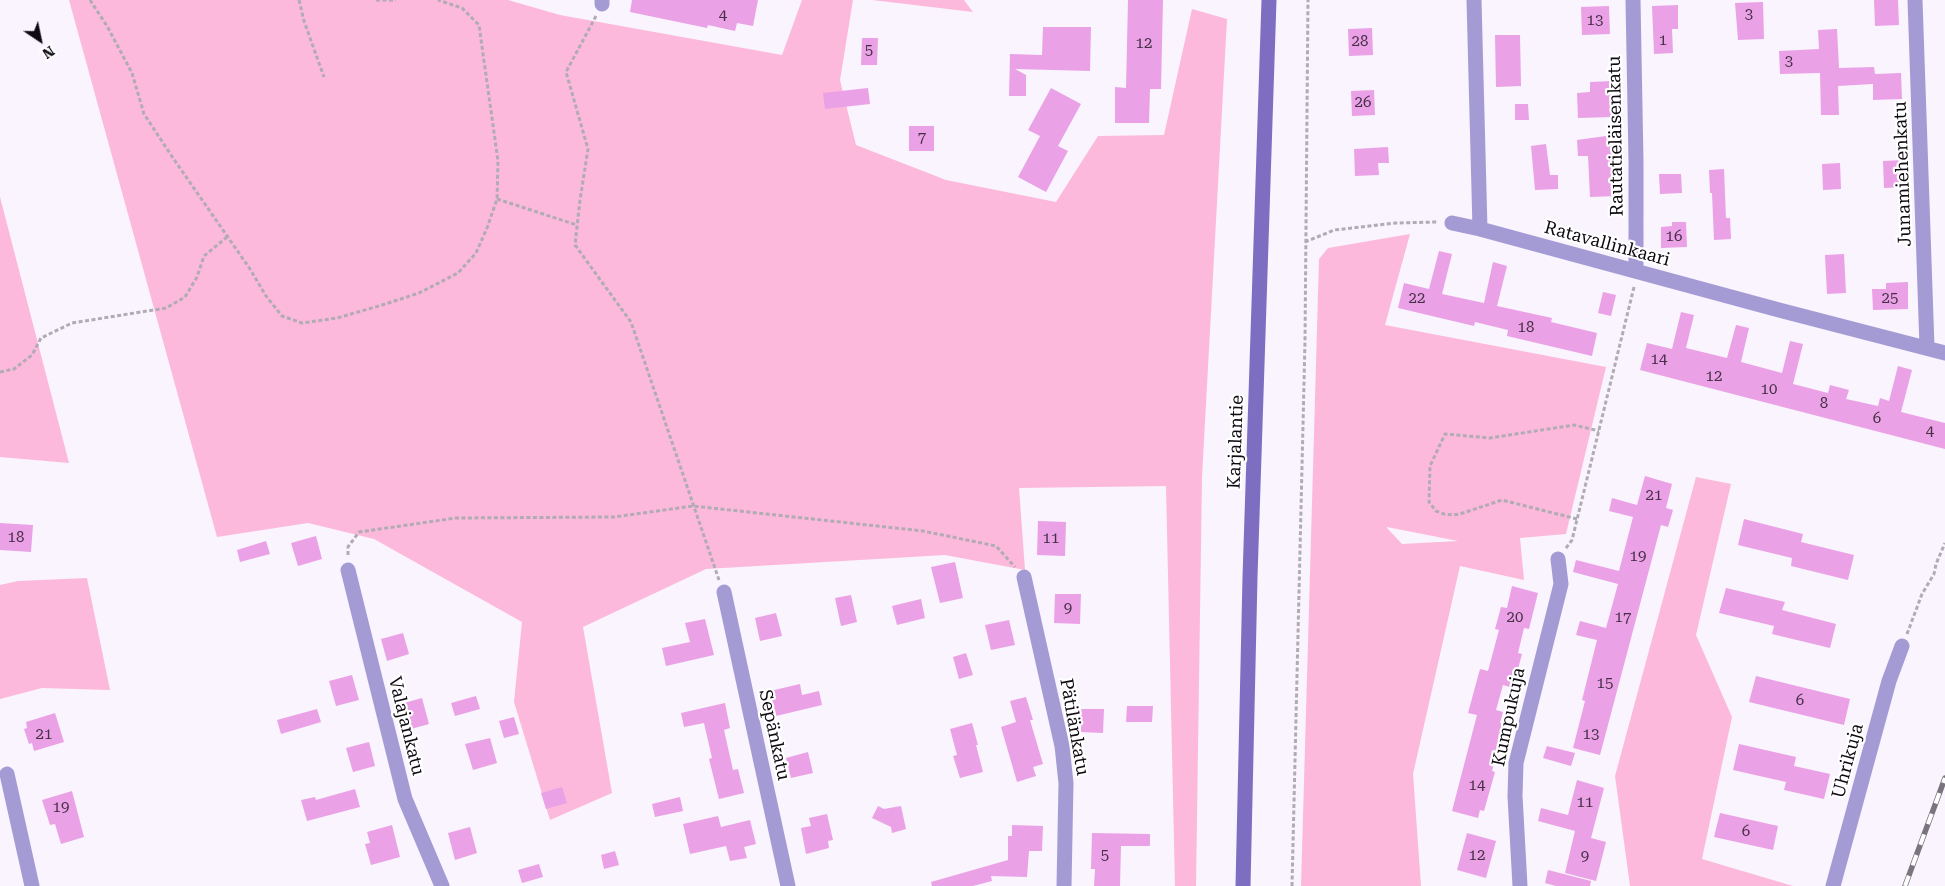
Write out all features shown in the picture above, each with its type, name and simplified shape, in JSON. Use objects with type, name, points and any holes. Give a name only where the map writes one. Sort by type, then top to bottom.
[{"type":"main road","name":"Karjalantie","points":[[1243,886],[1269,0]]},
{"type":"street","points":[[1474,0],[1480,229]]},
{"type":"street","name":"Rautatieläisenkatu","points":[[1633,0],[1636,271]]},
{"type":"street","name":"Junamiehenkatu","points":[[1915,0],[1927,347]]},
{"type":"street","name":"Ratavallinkaari","points":[[1452,223],[1945,352]]},
{"type":"street","name":"Kumpukuja","points":[[1520,886],[1515,796],[1516,762],[1561,584],[1558,559]]},
{"type":"street","name":"Valajankatu","points":[[348,570],[405,798],[442,886]]},
{"type":"street","name":"Pätilänkatu","points":[[1024,577],[1062,746],[1066,783],[1064,886]]},
{"type":"street","name":"Sepänkatu","points":[[724,592],[788,886]]},
{"type":"street","name":"Uhrikuja","points":[[1833,886],[1889,681],[1902,646]]},
{"type":"street","points":[[7,774],[32,886]]},
{"type":"path","points":[[90,0],[107,26],[132,72],[144,114],[250,269],[266,296],[282,316],[302,323],[337,318],[418,292],[458,273],[476,253],[496,199],[498,162],[479,25],[462,8],[438,0]]},
{"type":"path","points":[[299,0],[304,21],[324,77]]},
{"type":"path","points":[[376,0],[396,0]]},
{"type":"path","points":[[1292,886],[1305,351],[1308,0]]},
{"type":"path","points":[[602,2],[566,72],[588,150],[574,245],[631,322],[724,592]]},
{"type":"path","points":[[496,199],[577,225]]},
{"type":"path","points":[[1305,242],[1334,230],[1396,223],[1452,223]]},
{"type":"path","points":[[0,372],[14,369],[32,355],[41,338],[72,323],[166,308],[185,297],[197,277],[204,256],[227,237]]},
{"type":"path","points":[[1558,559],[1572,540],[1578,519],[1634,292],[1636,271]]},
{"type":"path","points":[[1578,519],[1502,500],[1460,514],[1444,514],[1436,511],[1429,502],[1430,466],[1445,434],[1490,438],[1574,425],[1599,431]]},
{"type":"path","points":[[348,570],[348,547],[359,532],[456,518],[614,517],[693,506],[923,531],[996,546],[1024,577]]},
{"type":"path","points":[[1902,646],[1922,594],[1934,574],[1945,543]]},
{"type":"shaded area","points":[[69,0],[508,0],[560,15],[782,55],[802,0],[853,0],[840,80],[856,145],[946,180],[1056,202],[1098,136],[1164,135],[1192,9],[1227,19],[1202,477],[1196,886],[1175,886],[1166,486],[1019,488],[1025,570],[945,555],[706,569],[583,627],[612,793],[550,820],[514,702],[522,622],[374,539],[308,523],[217,537]]},
{"type":"shaded area","points":[[872,0],[964,0],[973,12]]},
{"type":"shaded area","points":[[0,197],[69,463],[0,457]]},
{"type":"shaded area","points":[[1410,234],[1385,325],[1606,367],[1566,534],[1520,538],[1524,580],[1460,566],[1413,774],[1421,886],[1301,886],[1319,259],[1328,248]],"holes":[[[1387,527],[1458,541],[1402,544]]]},
{"type":"shaded area","points":[[1696,477],[1731,484],[1696,635],[1732,717],[1702,859],[1793,886],[1630,886],[1615,776]]},
{"type":"shaded area","points":[[87,578],[110,690],[42,688],[0,699],[0,585],[18,581]]},
{"type":"building","points":[[632,0],[758,0],[753,26],[737,23],[735,31],[708,25],[707,28],[630,12]]},
{"type":"building","points":[[1128,0],[1163,0],[1161,89],[1150,89],[1149,123],[1115,123],[1115,87],[1126,88]]},
{"type":"building","points":[[1874,0],[1898,0],[1899,25],[1875,26]]},
{"type":"building","points":[[1763,2],[1764,39],[1738,40],[1735,3]]},
{"type":"building","points":[[1678,5],[1678,29],[1672,29],[1673,53],[1654,54],[1652,6]]},
{"type":"building","points":[[1609,6],[1610,34],[1582,35],[1581,7]]},
{"type":"building","points":[[1043,27],[1091,27],[1090,71],[1015,69],[1026,75],[1026,96],[1009,96],[1010,54],[1042,55]]},
{"type":"building","points":[[1372,28],[1373,55],[1349,56],[1348,29]]},
{"type":"building","points":[[1837,29],[1839,68],[1874,67],[1875,74],[1901,73],[1902,99],[1873,100],[1873,84],[1838,86],[1839,115],[1821,115],[1820,73],[1780,74],[1779,51],[1819,49],[1818,30]]},
{"type":"building","points":[[1495,35],[1520,35],[1521,86],[1496,87]]},
{"type":"building","points":[[862,38],[878,38],[877,65],[861,65]]},
{"type":"building","points":[[1612,81],[1612,117],[1578,118],[1577,93],[1590,92],[1590,82]]},
{"type":"building","points":[[868,88],[870,104],[825,109],[823,93]]},
{"type":"building","points":[[1051,88],[1081,104],[1058,146],[1068,151],[1046,192],[1018,177],[1040,136],[1028,130]]},
{"type":"building","points":[[1374,90],[1375,115],[1352,116],[1351,91]]},
{"type":"building","points":[[1515,104],[1528,104],[1529,120],[1515,120]]},
{"type":"building","points":[[909,126],[934,126],[934,151],[909,151]]},
{"type":"building","points":[[1613,135],[1617,196],[1590,197],[1588,156],[1578,156],[1577,140]]},
{"type":"building","points":[[1546,144],[1550,175],[1558,175],[1558,189],[1535,190],[1531,146]]},
{"type":"building","points":[[1388,147],[1389,163],[1378,163],[1379,175],[1355,176],[1354,149]]},
{"type":"building","points":[[1904,160],[1905,187],[1884,188],[1883,161]]},
{"type":"building","points":[[1840,163],[1841,189],[1823,190],[1822,164]]},
{"type":"building","points":[[1724,169],[1726,218],[1730,218],[1731,239],[1714,240],[1709,170]]},
{"type":"building","points":[[1659,174],[1681,174],[1682,193],[1660,194]]},
{"type":"building","points":[[1672,222],[1686,222],[1687,247],[1661,248],[1661,227],[1672,226]]},
{"type":"building","points":[[1439,251],[1452,254],[1442,294],[1484,303],[1493,262],[1507,266],[1497,306],[1552,318],[1551,322],[1597,333],[1592,356],[1507,336],[1508,330],[1475,322],[1474,326],[1398,308],[1404,283],[1429,289]]},
{"type":"building","points":[[1844,254],[1846,293],[1827,294],[1825,255]]},
{"type":"building","points":[[1908,282],[1908,309],[1873,310],[1872,289],[1886,289],[1886,283]]},
{"type":"building","points":[[1603,292],[1616,295],[1611,316],[1598,313]]},
{"type":"building","points":[[1681,312],[1694,315],[1686,348],[1727,358],[1736,325],[1749,328],[1741,362],[1782,373],[1790,341],[1803,344],[1793,384],[1828,393],[1830,385],[1849,390],[1846,399],[1878,406],[1880,398],[1889,401],[1898,366],[1912,370],[1901,412],[1945,423],[1945,449],[1640,370],[1647,343],[1672,349]]},
{"type":"building","points":[[1645,476],[1672,484],[1666,508],[1673,510],[1668,527],[1661,525],[1600,755],[1573,748],[1585,701],[1582,700],[1597,640],[1576,635],[1580,621],[1606,628],[1618,584],[1573,572],[1576,560],[1619,571],[1633,517],[1609,511],[1612,498],[1637,505]]},
{"type":"building","points":[[1744,519],[1803,534],[1801,542],[1854,555],[1848,580],[1791,566],[1792,558],[1738,545]]},
{"type":"building","points":[[1038,521],[1066,522],[1065,556],[1037,555]]},
{"type":"building","points":[[0,523],[33,525],[31,552],[0,550]]},
{"type":"building","points":[[316,536],[322,559],[298,566],[291,543]]},
{"type":"building","points":[[266,541],[270,554],[240,562],[237,550]]},
{"type":"building","points":[[955,562],[963,598],[940,603],[931,567]]},
{"type":"building","points":[[1512,586],[1538,593],[1529,629],[1524,628],[1518,653],[1522,654],[1513,688],[1503,685],[1496,710],[1503,712],[1500,723],[1504,724],[1492,771],[1495,772],[1484,811],[1480,810],[1478,818],[1452,811],[1477,715],[1468,713],[1480,669],[1488,671],[1499,630],[1495,629],[1501,607],[1507,608]]},
{"type":"building","points":[[1726,588],[1785,602],[1782,610],[1836,624],[1830,648],[1772,634],[1774,626],[1719,613]]},
{"type":"building","points":[[1055,594],[1081,594],[1080,624],[1054,623]]},
{"type":"building","points":[[851,595],[857,622],[841,626],[835,598]]},
{"type":"building","points":[[921,599],[925,618],[897,625],[892,606]]},
{"type":"building","points":[[776,613],[782,636],[760,641],[755,618]]},
{"type":"building","points":[[705,619],[714,655],[666,666],[662,648],[690,642],[685,623]]},
{"type":"building","points":[[1009,620],[1015,645],[991,650],[985,625]]},
{"type":"building","points":[[403,633],[409,654],[387,661],[381,639]]},
{"type":"building","points":[[966,653],[973,675],[959,679],[953,657]]},
{"type":"building","points":[[352,675],[359,700],[336,706],[329,681]]},
{"type":"building","points":[[1756,676],[1850,699],[1844,725],[1749,702]]},
{"type":"building","points":[[800,684],[802,695],[819,691],[822,705],[776,716],[770,691]]},
{"type":"building","points":[[476,696],[480,709],[455,716],[451,703]]},
{"type":"building","points":[[1026,697],[1033,720],[1030,720],[1043,764],[1033,767],[1036,776],[1017,782],[1001,727],[1016,722],[1010,701]]},
{"type":"building","points":[[422,698],[429,724],[404,731],[397,705]]},
{"type":"building","points":[[725,703],[730,728],[724,730],[733,770],[738,769],[744,793],[719,799],[709,759],[712,758],[704,723],[684,727],[681,713]]},
{"type":"building","points":[[1127,706],[1153,706],[1152,722],[1126,722]]},
{"type":"building","points":[[317,709],[321,722],[281,734],[277,720]]},
{"type":"building","points":[[1081,709],[1104,709],[1103,733],[1081,732]]},
{"type":"building","points":[[55,713],[64,742],[34,751],[32,743],[29,744],[24,729],[27,728],[26,722]]},
{"type":"building","points":[[514,717],[519,734],[504,738],[499,721]]},
{"type":"building","points":[[972,723],[983,772],[960,778],[953,756],[957,755],[950,729]]},
{"type":"building","points":[[490,738],[497,763],[473,770],[465,744]]},
{"type":"building","points":[[369,742],[375,766],[353,772],[346,748]]},
{"type":"building","points":[[1739,744],[1796,757],[1794,766],[1830,774],[1824,799],[1784,790],[1786,782],[1733,770]]},
{"type":"building","points":[[1547,746],[1575,753],[1571,766],[1543,758]]},
{"type":"building","points":[[808,752],[813,773],[791,778],[786,758]]},
{"type":"building","points":[[1577,780],[1604,788],[1591,838],[1606,842],[1596,881],[1565,873],[1575,831],[1538,821],[1541,808],[1568,815]]},
{"type":"building","points":[[562,787],[567,803],[546,809],[541,793]]},
{"type":"building","points":[[355,789],[360,807],[307,821],[301,800],[315,797],[316,800]]},
{"type":"building","points":[[72,791],[84,837],[61,844],[55,824],[50,825],[42,800]]},
{"type":"building","points":[[680,797],[683,811],[655,817],[652,804]]},
{"type":"building","points":[[878,806],[884,809],[901,806],[906,829],[892,833],[891,827],[872,818]]},
{"type":"building","points":[[1720,813],[1778,826],[1773,850],[1714,837]]},
{"type":"building","points":[[827,814],[833,840],[828,841],[829,848],[806,854],[801,828],[811,826],[809,818]]},
{"type":"building","points":[[718,816],[721,827],[750,820],[756,844],[744,847],[747,858],[730,861],[726,846],[690,854],[683,824]]},
{"type":"building","points":[[392,825],[400,857],[371,865],[365,844],[370,843],[367,832]]},
{"type":"building","points":[[1012,825],[1043,826],[1042,851],[1029,851],[1027,877],[991,876],[992,881],[973,886],[932,886],[931,882],[1008,860],[1008,836],[1012,836]]},
{"type":"building","points":[[470,827],[477,853],[455,860],[448,833]]},
{"type":"building","points":[[1092,833],[1150,834],[1150,846],[1121,846],[1120,886],[1094,886],[1095,869],[1091,869]]},
{"type":"building","points":[[1467,833],[1496,841],[1486,878],[1457,870]]},
{"type":"building","points":[[615,851],[619,865],[604,869],[601,855]]},
{"type":"building","points":[[539,864],[543,877],[522,883],[518,870]]},
{"type":"building","points":[[1548,870],[1591,881],[1590,886],[1556,886],[1545,883]]},
{"type":"railway","points":[[1905,886],[1945,778]]}]
